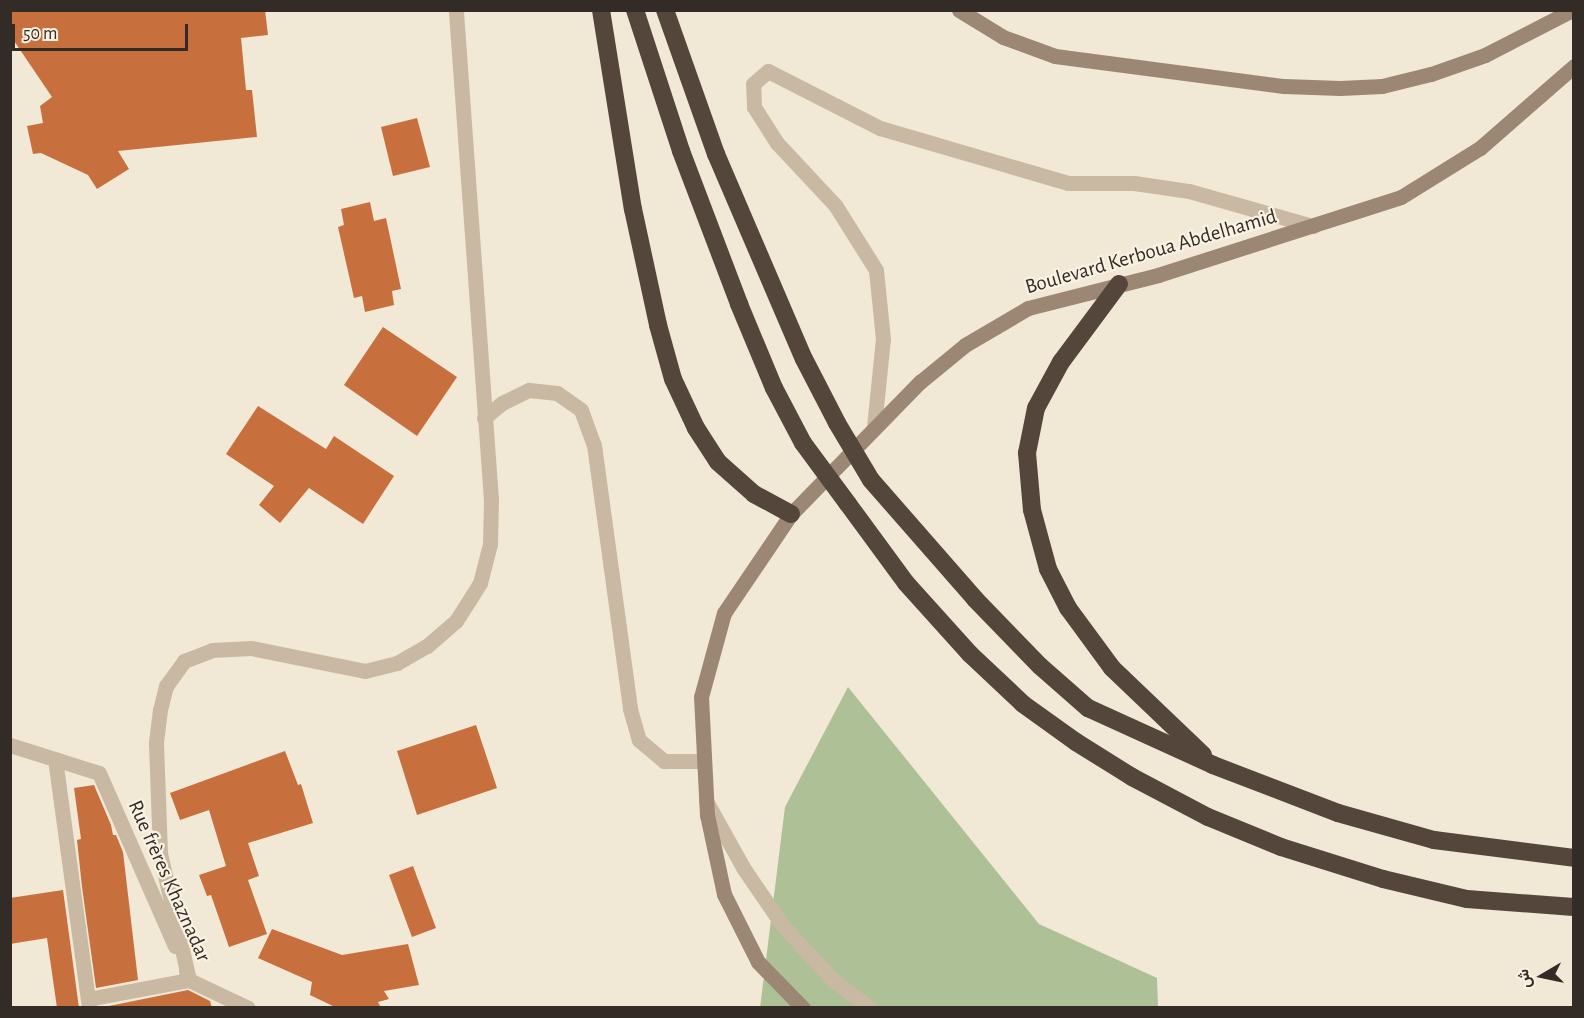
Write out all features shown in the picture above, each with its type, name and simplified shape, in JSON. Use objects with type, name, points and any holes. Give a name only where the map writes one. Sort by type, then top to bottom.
[{"type":"highway","points":[[601,10],[633,209],[657,325],[673,380],[696,428],[718,462],[754,494],[791,514]]},
{"type":"highway","points":[[634,10],[681,151],[739,304],[774,388],[803,443],[906,583],[970,654],[1023,704],[1076,742],[1132,777],[1208,817],[1281,847],[1383,879],[1467,899],[1574,907]]},
{"type":"highway","points":[[665,10],[716,154],[804,359],[837,423],[871,480],[975,599],[1040,666],[1088,708],[1213,765],[1338,813],[1434,840],[1574,858]]},
{"type":"highway","points":[[1119,284],[1061,362],[1036,408],[1027,453],[1032,510],[1048,569],[1068,608],[1112,668],[1213,765]]},
{"type":"main road","points":[[959,10],[1003,37],[1055,56],[1284,86],[1340,88],[1382,86],[1431,74],[1485,55],[1572,10]]},
{"type":"main road","name":"Boulevard Kerboua Abdelhamid","points":[[803,1008],[758,962],[724,894],[706,801],[701,697],[724,612],[791,514],[920,382],[965,345],[1028,308],[1158,275],[1401,197],[1480,148],[1574,66]]},
{"type":"street","points":[[10,745],[55,759],[88,1003],[189,980],[160,853],[156,742],[166,686],[184,661],[212,650],[251,648],[365,671],[397,663],[427,646],[456,621],[480,583],[490,544],[492,500],[484,418],[456,10]]},
{"type":"street","points":[[874,427],[883,339],[876,270],[835,205],[777,143],[754,107],[753,84],[768,71],[880,128],[1068,183],[1134,183],[1189,191],[1313,226]]},
{"type":"street","points":[[484,418],[502,403],[529,390],[557,393],[581,410],[594,444],[630,709],[639,740],[664,761],[704,761]]},
{"type":"street","name":"Rue frères Khaznadar","points":[[55,759],[99,773],[189,980],[248,1008]]},
{"type":"street","points":[[706,801],[744,869],[783,926],[833,980],[870,1008]]},
{"type":"green space","points":[[848,687],[1039,924],[1157,978],[1158,1007],[760,1008],[785,807]]},
{"type":"building","points":[[10,10],[265,10],[268,35],[241,38],[246,90],[252,90],[257,137],[118,151],[129,169],[97,189],[88,175],[41,153],[33,154],[27,126],[43,123],[40,106],[52,97],[10,35]]},
{"type":"building","points":[[417,118],[430,167],[393,176],[381,127]]},
{"type":"building","points":[[370,202],[374,221],[386,218],[401,289],[392,291],[394,305],[365,312],[362,296],[354,298],[338,227],[344,225],[341,209]]},
{"type":"building","points":[[383,327],[457,377],[417,436],[344,385]]},
{"type":"building","points":[[258,406],[326,449],[334,436],[394,476],[363,524],[309,488],[280,523],[259,505],[274,486],[226,454]]},
{"type":"building","points":[[476,725],[497,788],[417,815],[397,751]]},
{"type":"building","points":[[285,751],[298,785],[301,784],[313,823],[248,843],[259,876],[248,880],[267,934],[229,947],[211,895],[207,896],[199,875],[226,866],[209,810],[180,820],[170,793]]},
{"type":"building","points":[[94,785],[113,835],[116,835],[123,852],[138,980],[96,988],[82,887],[77,840],[81,839],[74,788]]},
{"type":"building","points":[[413,866],[436,928],[412,937],[389,875]]},
{"type":"building","points":[[63,890],[79,1008],[57,1008],[47,938],[10,944],[10,898]]},
{"type":"building","points":[[272,929],[342,955],[408,944],[419,985],[384,991],[389,999],[378,1002],[381,1008],[337,1008],[310,995],[312,982],[258,958]]},
{"type":"building","points":[[188,990],[210,1001],[212,1008],[99,1008]]}]
